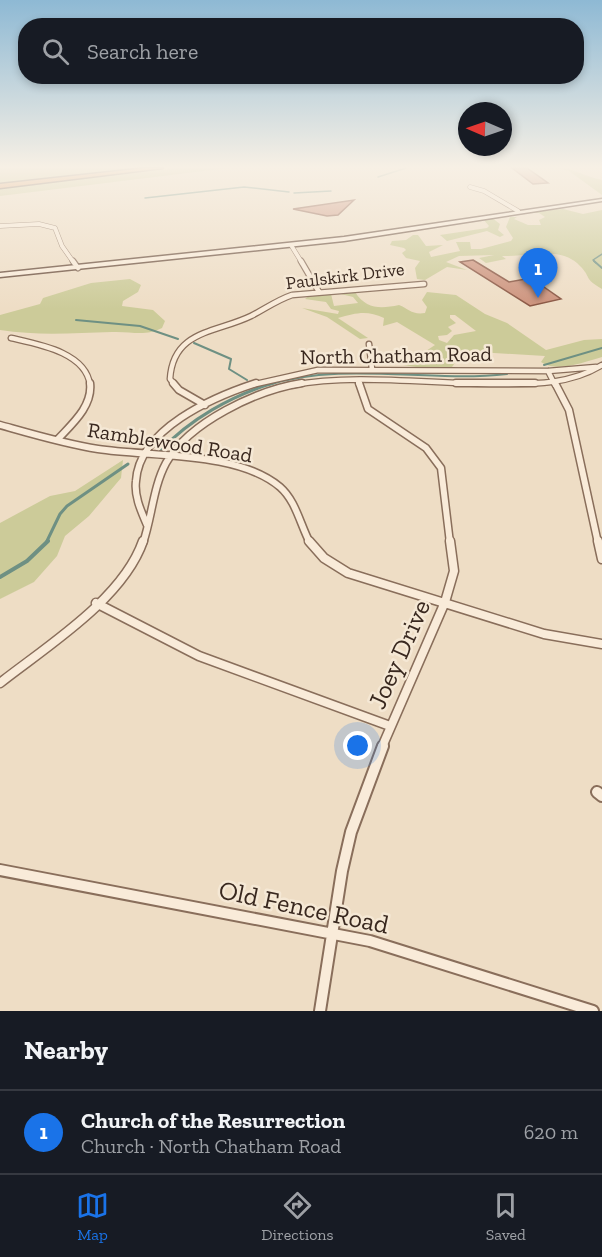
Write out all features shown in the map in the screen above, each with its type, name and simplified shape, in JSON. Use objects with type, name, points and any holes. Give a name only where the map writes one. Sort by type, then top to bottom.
[{"type":"street","points":[[0,275],[367,236],[493,215]]},
{"type":"street","points":[[0,226],[39,224],[55,228],[62,246],[78,268]]},
{"type":"street","points":[[291,245],[319,292]]},
{"type":"street","name":"Paulskirk Drive","points":[[205,405],[179,390],[170,379],[171,365],[184,343],[198,334],[252,315],[276,300],[319,292],[424,284]]},
{"type":"street","points":[[11,338],[62,353],[81,365],[90,380],[86,406],[58,440]]},
{"type":"street","points":[[369,344],[372,369]]},
{"type":"street","name":"North Chatham Road","points":[[142,455],[168,427],[205,405],[253,382],[286,374],[372,369],[548,371],[602,365]]},
{"type":"street","name":"North Chatham Road","points":[[0,683],[96,603],[131,567],[144,543],[159,480],[169,458],[190,434],[265,393],[307,382],[555,382],[589,373],[602,365]]},
{"type":"street","points":[[548,371],[569,410],[602,559]]},
{"type":"street","name":"Joey Drive","points":[[320,1011],[351,832],[390,726],[445,602],[454,571],[441,468],[426,448],[368,409],[363,401],[358,381]]},
{"type":"street","name":"Ramblewood Road","points":[[1,426],[87,447],[245,469],[274,482],[294,503],[305,534],[321,556],[348,573],[544,634],[602,644]]},
{"type":"street","points":[[142,455],[135,478],[147,525]]},
{"type":"street","points":[[96,603],[199,656],[390,726]]},
{"type":"street","name":"Old Fence Road","points":[[0,870],[370,941],[593,1011]]},
{"type":"shaded area","points":[[542,215],[602,215],[602,289],[592,282],[584,270],[572,260],[553,254],[502,256],[506,259],[486,263],[479,258],[494,255],[459,256],[446,262],[467,270],[447,267],[425,280],[417,279],[415,268],[420,261],[406,258],[402,253],[406,250],[404,248],[390,245],[392,241],[406,240],[413,235],[418,235],[426,246],[443,245],[429,252],[431,257],[460,251],[456,242],[470,242],[471,249],[481,249],[511,241],[513,238],[506,227],[510,217],[517,217],[514,219],[528,225],[541,225],[539,220],[545,217]]},
{"type":"shaded area","points":[[491,217],[500,224],[498,230],[504,235],[500,237],[487,231],[447,241],[440,235],[487,228],[489,226],[483,219]]},
{"type":"shaded area","points":[[130,279],[141,285],[138,292],[123,301],[122,306],[153,310],[165,321],[162,328],[144,333],[42,334],[0,330],[0,315],[40,304],[43,298],[91,283]]},
{"type":"shaded area","points":[[355,292],[369,305],[386,307],[399,305],[421,313],[425,313],[427,307],[422,300],[427,292],[456,295],[485,314],[507,323],[546,350],[584,340],[602,339],[602,357],[571,366],[555,367],[541,362],[545,356],[462,351],[457,354],[457,360],[452,367],[423,368],[397,364],[411,359],[409,352],[423,353],[435,345],[397,322],[383,326],[384,318],[378,315],[361,313],[338,318],[368,338],[360,339],[327,317],[302,308],[338,314],[339,311],[331,309],[326,302],[305,299],[310,295],[331,294],[334,306],[358,303],[353,297],[341,294]],"holes":[[[450,315],[455,315],[476,331],[454,335],[447,343],[439,340],[438,336],[447,335],[452,331],[448,327],[456,323]]]},
{"type":"shaded area","points":[[123,460],[121,478],[89,516],[65,536],[57,556],[34,582],[0,599],[0,523],[50,496],[75,491]]},
{"type":"building","points":[[473,260],[509,282],[531,278],[561,299],[530,306],[460,262]]},
{"type":"waterway","points":[[594,261],[602,254]]},
{"type":"waterway","points":[[594,261],[602,268]]},
{"type":"waterway","points":[[76,320],[140,326],[178,339]]},
{"type":"waterway","points":[[194,343],[231,359],[229,369],[247,380]]},
{"type":"waterway","points":[[544,365],[602,348]]},
{"type":"waterway","points":[[268,385],[326,374],[447,376],[507,374]]},
{"type":"waterway","points":[[160,451],[184,429],[212,410],[257,388],[273,383]]},
{"type":"waterway","points":[[46,543],[60,514],[67,506],[128,464]]},
{"type":"waterway","points":[[0,577],[27,561],[46,543]]},
{"type":"place","name":"Church of the Resurrection","points":[[538,298]]}]
